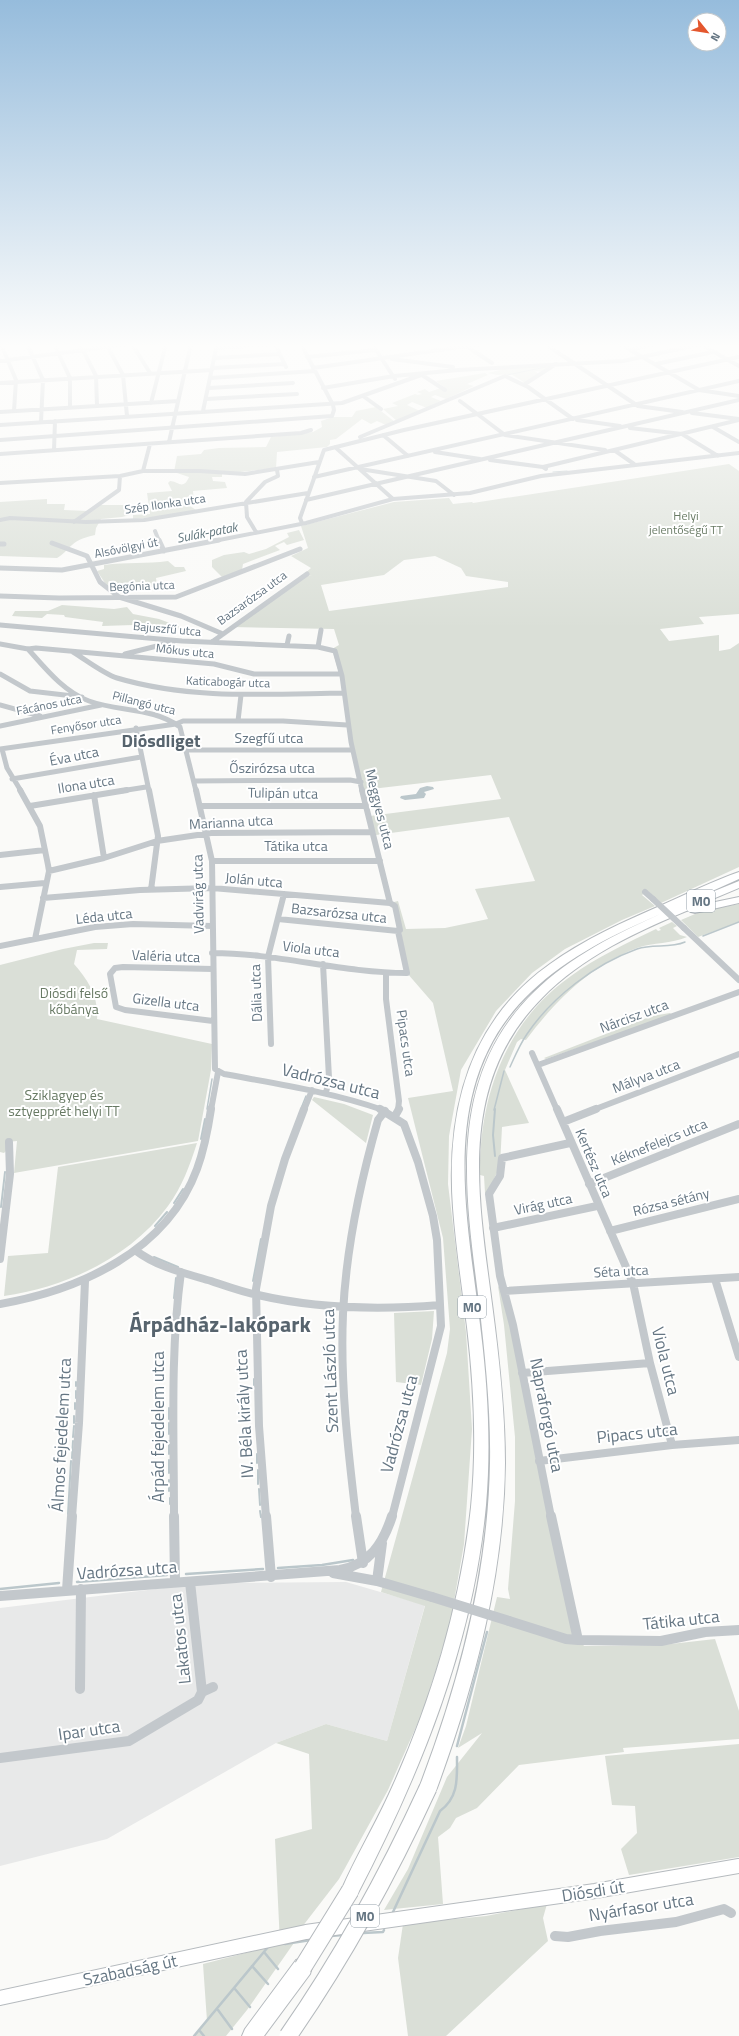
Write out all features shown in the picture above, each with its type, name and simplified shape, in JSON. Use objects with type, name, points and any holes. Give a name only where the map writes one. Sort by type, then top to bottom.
[{"type":"highway","name":"M0","points":[[288,2036],[324,1984],[362,1921],[400,1852],[428,1788],[446,1740],[470,1660],[487,1574],[497,1485],[495,1388],[471,1186],[472,1138],[481,1090],[491,1062],[509,1030],[528,1004],[561,973],[592,952],[664,918],[738,877]]},
{"type":"highway","name":"M0","points":[[252,2036],[303,1967],[350,1891],[383,1829],[405,1780],[425,1729],[450,1655],[465,1595],[474,1542],[481,1460],[481,1409],[475,1332],[457,1186],[456,1152],[462,1108],[480,1053],[500,1020],[523,992],[547,971],[576,950],[610,932],[738,877]]},
{"type":"highway","points":[[664,918],[739,900]]},
{"type":"main road","name":"Diósdi út","points":[[261,1941],[306,1932],[594,1891],[739,1866]]},
{"type":"main road","name":"Szabadság út","points":[[0,1998],[261,1941]]},
{"type":"street","points":[[0,440],[13,439]]},
{"type":"street","points":[[54,439],[54,450]]},
{"type":"street","points":[[0,454],[213,439]]},
{"type":"street","points":[[302,523],[300,518],[323,451],[357,439]]},
{"type":"street","points":[[351,442],[365,439]]},
{"type":"street","points":[[388,439],[408,456]]},
{"type":"street","points":[[314,477],[481,439]]},
{"type":"street","points":[[532,439],[612,451],[634,464]]},
{"type":"street","points":[[306,500],[572,439]]},
{"type":"street","points":[[430,451],[543,467],[661,439]]},
{"type":"street","points":[[690,439],[718,456]]},
{"type":"street","points":[[143,471],[150,444]]},
{"type":"street","points":[[335,448],[393,499]]},
{"type":"street","name":"Alsóvölgyi út","points":[[0,568],[58,570],[164,551],[302,523],[393,499],[454,495],[480,491],[553,474],[739,453]]},
{"type":"street","points":[[0,483],[120,476],[143,471],[200,471],[245,474],[319,462]]},
{"type":"street","points":[[543,467],[553,474]]},
{"type":"street","points":[[359,468],[440,482],[454,495]]},
{"type":"street","points":[[256,532],[247,517],[246,502],[264,482],[278,476],[277,470]]},
{"type":"street","points":[[74,522],[119,490],[120,476]]},
{"type":"street","name":"Szép Ilonka utca","points":[[0,520],[10,518],[74,522],[144,520],[183,515],[246,502],[308,493]]},
{"type":"street","points":[[155,531],[164,551]]},
{"type":"street","points":[[52,543],[86,556],[100,582],[119,597],[181,616],[222,634]]},
{"type":"street","name":"Begónia utca","points":[[0,596],[59,598],[179,596],[300,549]]},
{"type":"street","name":"Bazsarózsa utca","points":[[212,642],[302,576],[307,574]]},
{"type":"street","name":"Bajuszfű utca","points":[[0,625],[182,641],[287,645],[332,649]]},
{"type":"street","points":[[318,647],[321,630]]},
{"type":"street","points":[[254,644],[257,636]]},
{"type":"street","points":[[287,645],[289,636]]},
{"type":"street","points":[[121,656],[182,641]]},
{"type":"street","name":"Mókus utca","points":[[0,644],[28,649],[36,648],[214,664],[254,674],[340,674]]},
{"type":"street","name":"Pillangó utca","points":[[28,649],[49,674],[82,697],[103,704],[160,716],[170,719],[176,724],[183,721],[238,721],[347,725]]},
{"type":"street","name":"Meggyes utca","points":[[332,649],[336,653],[340,674],[342,676],[347,725],[372,832],[390,903],[395,906],[399,917],[400,930],[398,931],[407,973]]},
{"type":"street","name":"Katicabogár utca","points":[[73,652],[116,678],[185,692],[242,695],[344,693]]},
{"type":"street","points":[[0,674],[30,691],[82,697]]},
{"type":"street","points":[[238,721],[242,695]]},
{"type":"street","name":"Fácános utca","points":[[0,726],[103,704]]},
{"type":"street","points":[[0,705],[42,716]]},
{"type":"street","name":"Fenyősor utca","points":[[1,749],[136,728],[176,724]]},
{"type":"street","name":"Vadvirág utca","points":[[0,1304],[42,1297],[85,1281],[109,1268],[135,1250],[166,1220],[187,1190],[203,1152],[217,1071],[213,1021],[212,861],[207,834],[180,727],[176,724]]},
{"type":"street","points":[[136,728],[157,841],[151,890]]},
{"type":"street","points":[[1,749],[5,764],[12,779],[38,820],[46,850],[49,871],[45,883],[35,939]]},
{"type":"street","name":"Szegfű utca","points":[[186,750],[352,750]]},
{"type":"street","name":"Éva utca","points":[[12,779],[141,757]]},
{"type":"street","name":"Őszirózsa utca","points":[[350,780],[359,776]]},
{"type":"street","name":"Őszirózsa utca","points":[[194,781],[350,780],[361,782]]},
{"type":"street","name":"Ilona utca","points":[[30,806],[146,787]]},
{"type":"street","points":[[94,795],[104,858]]},
{"type":"street","name":"Tulipán utca","points":[[200,806],[366,806]]},
{"type":"street","name":"Marianna utca","points":[[49,871],[104,858],[157,841],[207,834],[233,832],[372,832]]},
{"type":"street","points":[[0,854],[46,850]]},
{"type":"street","name":"Tátika utca","points":[[212,861],[380,861]]},
{"type":"street","points":[[0,887],[45,883]]},
{"type":"street","name":"Jolán utca","points":[[43,898],[151,890],[212,888],[390,903]]},
{"type":"street","points":[[645,892],[739,980]]},
{"type":"street","name":"Dália utca","points":[[271,1044],[268,957],[284,894]]},
{"type":"street","name":"Bazsarózsa utca","points":[[278,919],[398,931]]},
{"type":"street","name":"Léda utca","points":[[0,946],[109,925],[133,924],[212,926]]},
{"type":"street","name":"Viola utca","points":[[212,953],[222,952],[268,957],[386,973],[407,973]]},
{"type":"street","points":[[323,964],[329,1078],[326,1093]]},
{"type":"street","name":"Valéria utca","points":[[116,1007],[110,974],[112,969],[118,967],[213,969]]},
{"type":"street","name":"Pipacs utca","points":[[386,973],[386,999],[399,1101],[399,1109],[395,1116]]},
{"type":"street","name":"Nárcisz utca","points":[[538,1065],[739,992]]},
{"type":"street","name":"Gizella utca","points":[[116,1007],[125,1010],[213,1021]]},
{"type":"street","name":"Kertész utca","points":[[532,1053],[563,1122],[570,1143],[633,1283]]},
{"type":"street","name":"Mályva utca","points":[[563,1122],[739,1054]]},
{"type":"street","name":"Vadrózsa utca","points":[[0,1596],[175,1582],[270,1577],[345,1570],[364,1563],[382,1542],[399,1488],[441,1326],[437,1240],[433,1216],[409,1135],[404,1124],[395,1116],[385,1111],[326,1093],[217,1071]]},
{"type":"street","name":"IV. Béla király utca","points":[[270,1577],[259,1426],[256,1353],[257,1275],[271,1206],[288,1152],[312,1090]]},
{"type":"street","name":"Szent László utca","points":[[364,1563],[357,1528],[345,1404],[342,1354],[344,1308],[349,1254],[357,1204],[378,1120],[385,1111]]},
{"type":"street","name":"Kéknefelejcs utca","points":[[589,1184],[739,1124]]},
{"type":"street","points":[[0,1258],[10,1174],[9,1142]]},
{"type":"street","name":"Napraforgó utca","points":[[570,1143],[502,1158],[500,1176],[489,1194],[500,1276],[513,1324],[539,1460],[578,1640]]},
{"type":"street","name":"Rózsa sétány","points":[[610,1231],[739,1199]]},
{"type":"street","name":"Virág utca","points":[[493,1228],[598,1206]]},
{"type":"street","points":[[135,1250],[150,1260],[181,1272],[256,1295],[306,1304],[344,1308],[379,1309],[440,1305]]},
{"type":"street","name":"Árpád fejedelem utca","points":[[175,1582],[173,1371],[176,1310],[181,1272]]},
{"type":"street","name":"Séta utca","points":[[505,1291],[739,1278]]},
{"type":"street","points":[[715,1279],[739,1357]]},
{"type":"street","name":"Álmos fejedelem utca","points":[[67,1590],[79,1422],[85,1281]]},
{"type":"street","name":"Viola utca","points":[[633,1283],[650,1363],[672,1445]]},
{"type":"street","points":[[522,1373],[650,1363]]},
{"type":"street","name":"Pipacs utca","points":[[539,1460],[672,1445],[739,1440]]},
{"type":"street","points":[[377,1581],[382,1542]]},
{"type":"street","points":[[378,1569],[389,1584]]},
{"type":"street","name":"Tátika utca","points":[[327,1572],[389,1584],[566,1639],[661,1641],[705,1632],[739,1630]]},
{"type":"street","name":"Lakatos utca","points":[[190,1582],[202,1692]]},
{"type":"street","points":[[80,1589],[80,1689]]},
{"type":"street","name":"Ipar utca","points":[[0,1758],[129,1741],[198,1700],[202,1692],[213,1687]]},
{"type":"street","name":"Nyárfasor utca","points":[[555,1936],[568,1937],[600,1931],[676,1922],[724,1909],[731,1913]]},
{"type":"shaded area","points":[[427,786],[433,787],[434,789],[424,792],[426,794],[424,798],[405,800],[400,798],[401,796],[416,794],[420,788]]},
{"type":"shaded area","points":[[346,1582],[425,1605],[387,1741],[326,1724],[276,1743],[107,1839],[0,1866],[0,1608],[205,1583]]},
{"type":"green space","points":[[270,439],[336,439],[330,440],[330,444],[327,447],[277,452],[276,468],[222,474],[222,477],[212,477],[213,481],[225,482],[227,488],[193,491],[194,504],[190,506],[196,510],[182,514],[133,519],[133,515],[150,514],[147,493],[172,491],[168,483],[170,481],[185,484],[189,477],[174,472],[177,456],[201,454],[204,450],[219,448],[266,447]]},
{"type":"green space","name":"Helyi jelentőségű TT","points":[[729,464],[739,471],[739,614],[699,617],[704,624],[660,629],[669,641],[719,635],[719,651],[730,649],[739,643],[739,867],[661,903],[648,891],[642,895],[655,906],[622,920],[565,949],[532,973],[496,1011],[461,1070],[449,1136],[448,1184],[466,1332],[472,1429],[464,1544],[450,1624],[424,1709],[388,1790],[339,1879],[292,1940],[296,1940],[247,2010],[226,2036],[193,2036],[207,2021],[203,1964],[280,1944],[275,1839],[312,1829],[309,1754],[276,1743],[326,1724],[387,1741],[425,1606],[381,1592],[447,1353],[450,1329],[443,1238],[408,1098],[453,1091],[433,1003],[407,973],[399,917],[390,903],[398,901],[406,929],[445,928],[488,919],[475,889],[535,881],[509,817],[376,835],[370,816],[501,799],[491,775],[363,790],[352,750],[344,690],[332,649],[339,645],[334,629],[231,627],[305,575],[312,576],[304,574],[311,568],[291,556],[308,548],[301,526],[394,502],[449,498],[453,504],[473,503]],"holes":[[[435,556],[461,568],[466,576],[508,582],[508,587],[329,611],[321,585],[384,575],[404,560]]]},
{"type":"green space","points":[[47,499],[47,504],[65,504],[64,510],[88,511],[97,505],[134,505],[134,514],[101,519],[96,528],[95,535],[77,541],[57,558],[0,556],[0,502]]},
{"type":"green space","points":[[299,530],[304,540],[287,545],[284,542],[275,546],[280,550],[243,564],[242,570],[222,577],[212,567],[212,560],[224,555],[244,552],[249,554],[266,549],[289,537],[287,533]]},
{"type":"green space","points":[[168,561],[175,567],[184,567],[186,571],[156,578],[157,585],[149,588],[131,588],[118,592],[105,583],[97,571],[104,569],[104,565]]},
{"type":"green space","points":[[62,605],[114,609],[127,607],[133,614],[159,619],[183,628],[183,630],[133,625],[102,626],[103,622],[65,617],[64,615],[47,614],[42,618],[12,616],[15,611],[48,611]]},
{"type":"green space","points":[[739,904],[739,922],[698,937],[681,920],[702,911]]},
{"type":"green space","points":[[672,922],[677,926],[673,928],[680,935],[687,937],[675,941],[637,948],[604,964],[561,998],[526,1040],[521,1039],[517,1042],[505,1070],[529,1123],[502,1127],[500,1166],[487,1194],[485,1193],[484,1176],[480,1175],[481,1146],[485,1118],[491,1090],[500,1064],[513,1039],[529,1016],[548,995],[571,976],[602,956],[656,929],[658,931],[661,930],[659,928]]},
{"type":"green space","name":"Sziklagyep és sztyepprét helyi TT","points":[[94,943],[108,943],[107,949],[77,950],[74,964],[92,989],[96,1003],[97,1019],[212,1044],[211,1070],[198,1141],[14,1173],[17,1141],[7,1142],[6,1151],[4,1153],[0,1152],[0,965],[63,949]]},
{"type":"green space","points":[[670,1013],[672,1015],[546,1059],[544,1058],[652,1016]]},
{"type":"green space","points":[[314,1097],[344,1104],[373,1115],[366,1143],[312,1100]]},
{"type":"green space","points":[[197,1143],[185,1176],[173,1199],[153,1224],[135,1241],[116,1255],[73,1277],[27,1292],[4,1296],[8,1256],[48,1253],[58,1167]]},
{"type":"green space","points":[[498,1286],[503,1291],[572,1627],[584,1646],[662,1645],[715,1639],[739,1711],[739,1739],[623,1748],[624,1752],[519,1765],[477,1808],[456,1818],[450,1828],[438,1837],[443,1904],[384,1910],[408,1869],[447,1777],[482,1733],[458,1748],[466,1726],[497,1597],[510,1599],[508,1589],[515,1501],[515,1437],[504,1325]]},
{"type":"green space","points":[[434,1311],[432,1339],[421,1385],[396,1382],[394,1313]]},
{"type":"green space","points":[[739,1744],[739,1857],[629,1875],[621,1849],[637,1833],[635,1806],[612,1805],[605,1756]]},
{"type":"green space","points":[[547,1904],[543,1918],[548,1941],[446,2036],[408,2036],[398,1958],[403,1924],[486,1916]]},
{"type":"waterway","name":"Sulák-patak","points":[[553,472],[567,471]]},
{"type":"waterway","points":[[703,936],[739,922]]},
{"type":"waterway","points":[[510,1067],[522,1042],[537,1020],[576,983],[621,955],[643,947],[673,945],[685,942]]},
{"type":"waterway","points":[[494,1110],[504,1071]]},
{"type":"waterway","points":[[207,1109],[212,1079]]},
{"type":"waterway","points":[[302,1106],[306,1096]]},
{"type":"waterway","points":[[495,1109],[493,1135],[495,1156]]},
{"type":"waterway","points":[[201,1139],[205,1119]]},
{"type":"waterway","points":[[1,1207],[5,1172]]},
{"type":"waterway","points":[[174,1203],[183,1189]]},
{"type":"waterway","points":[[155,1226],[167,1212]]},
{"type":"waterway","points":[[253,1281],[261,1239]]},
{"type":"waterway","points":[[154,1257],[178,1267]]},
{"type":"waterway","points":[[174,1298],[176,1278]]},
{"type":"waterway","points":[[254,1379],[254,1385]]},
{"type":"waterway","points":[[76,1391],[76,1398]]},
{"type":"waterway","points":[[75,1403],[75,1409]]},
{"type":"waterway","points":[[169,1408],[169,1419]]},
{"type":"waterway","points":[[74,1416],[74,1423]]},
{"type":"waterway","points":[[169,1423],[169,1434]]},
{"type":"waterway","points":[[73,1437],[74,1426]]},
{"type":"waterway","points":[[72,1458],[73,1441]]},
{"type":"waterway","points":[[169,1441],[169,1454]]},
{"type":"waterway","points":[[257,1454],[257,1463]]},
{"type":"waterway","points":[[169,1460],[169,1473]]},
{"type":"waterway","points":[[68,1514],[71,1461]]},
{"type":"waterway","points":[[258,1470],[258,1484]]},
{"type":"waterway","points":[[169,1480],[169,1491]]},
{"type":"waterway","points":[[259,1489],[260,1505]]},
{"type":"waterway","points":[[170,1498],[170,1504]]},
{"type":"waterway","points":[[260,1511],[261,1517]]},
{"type":"waterway","points":[[278,1568],[322,1565],[353,1560]]},
{"type":"waterway","points":[[186,1574],[263,1569]]},
{"type":"waterway","points":[[77,1582],[167,1575]]},
{"type":"waterway","points":[[0,1589],[59,1583]]},
{"type":"waterway","points":[[457,1746],[487,1632]]},
{"type":"waterway","points":[[393,1912],[440,1811],[451,1800],[454,1793],[457,1780],[457,1757]]},
{"type":"waterway","points":[[363,1933],[383,1932],[384,1930]]},
{"type":"waterway","points":[[331,1936],[343,1935]]},
{"type":"waterway","points":[[285,1944],[311,1940]]},
{"type":"waterway","points":[[252,1966],[268,1947]]},
{"type":"waterway","points":[[264,1952],[278,1969]]},
{"type":"waterway","points":[[194,2036],[252,1966]]},
{"type":"waterway","points":[[252,1966],[268,1984]]},
{"type":"waterway","points":[[235,1989],[250,2007]]},
{"type":"waterway","points":[[218,2010],[232,2029]]},
{"type":"waterway","points":[[199,2030],[204,2036]]},
{"type":"district","name":"Diósdliget","points":[[161,741]]},
{"type":"district","name":"Árpádház-lakópark","points":[[220,1324]]},
{"type":"park label","name":"Diósdi felső kőbánya","points":[[74,1002]]}]
